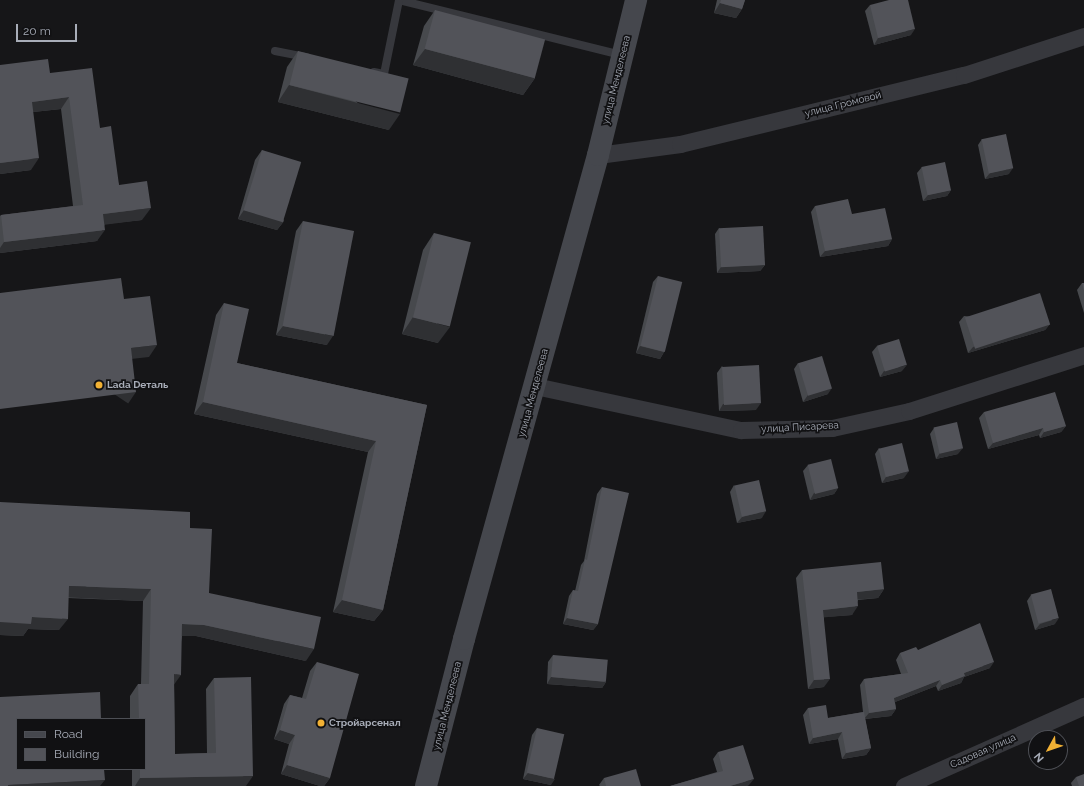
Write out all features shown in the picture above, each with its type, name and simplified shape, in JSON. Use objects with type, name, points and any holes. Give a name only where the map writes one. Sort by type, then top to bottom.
[{"type":"main road","name":"улица Менделеева","points":[[426,786],[464,639],[598,155],[636,0]]},
{"type":"street","name":"улица Громовой","points":[[598,155],[680,144],[964,75],[1084,36]]},
{"type":"street","name":"улица Писарева","points":[[535,386],[741,430],[832,428],[909,411],[1084,354]]},
{"type":"street","name":"Садовая улица","points":[[904,786],[1084,706]]},
{"type":"lane","points":[[368,70],[384,74],[399,0],[622,55]]},
{"type":"lane","points":[[275,51],[314,59]]},
{"type":"building","points":[[721,0],[745,0],[742,9],[720,3]]},
{"type":"building","points":[[889,0],[908,0],[915,29],[878,38],[870,5]]},
{"type":"building","points":[[435,10],[545,40],[535,78],[425,49]]},
{"type":"building","points":[[298,51],[409,79],[400,113],[290,85]]},
{"type":"building","points":[[48,59],[50,73],[92,68],[100,128],[111,126],[119,185],[147,181],[151,208],[103,214],[105,230],[4,242],[1,215],[83,205],[69,97],[32,102],[39,158],[0,163],[0,65]]},
{"type":"building","points":[[1006,134],[1013,168],[989,173],[982,139]]},
{"type":"building","points":[[262,150],[301,162],[283,222],[244,210]]},
{"type":"building","points":[[945,162],[951,190],[928,195],[922,167]]},
{"type":"building","points":[[848,199],[852,214],[885,208],[892,239],[825,251],[815,206]]},
{"type":"building","points":[[303,221],[354,231],[334,336],[283,326]]},
{"type":"building","points":[[763,226],[765,265],[721,267],[719,228]]},
{"type":"building","points":[[434,233],[471,242],[450,327],[413,317]]},
{"type":"building","points":[[658,276],[682,282],[665,352],[641,346]]},
{"type":"building","points":[[121,278],[124,299],[150,296],[157,345],[131,348],[136,392],[0,409],[0,293]]},
{"type":"building","points":[[1040,293],[1050,324],[975,349],[965,317]]},
{"type":"building","points":[[224,303],[249,309],[237,363],[427,405],[383,610],[342,600],[376,441],[203,402]]},
{"type":"building","points":[[899,339],[907,365],[885,372],[877,346]]},
{"type":"building","points":[[822,356],[832,389],[808,396],[798,363]]},
{"type":"building","points":[[759,365],[761,403],[724,405],[722,367]]},
{"type":"building","points":[[1055,392],[1066,426],[1044,432],[1043,428],[993,443],[984,412]]},
{"type":"building","points":[[957,422],[963,448],[940,454],[934,427]]},
{"type":"building","points":[[902,443],[909,471],[886,477],[879,449]]},
{"type":"building","points":[[831,459],[838,488],[815,494],[808,465]]},
{"type":"building","points":[[759,480],[766,511],[742,517],[735,486]]},
{"type":"building","points":[[602,487],[629,493],[598,624],[567,618],[573,590],[578,591],[585,559],[587,560]]},
{"type":"building","points":[[0,502],[190,512],[190,528],[212,529],[209,593],[321,617],[314,649],[204,625],[182,624],[181,675],[174,674],[175,754],[216,753],[214,678],[251,677],[253,776],[140,778],[140,770],[146,770],[146,718],[139,718],[138,684],[149,684],[151,589],[69,586],[68,619],[32,617],[31,624],[0,622]]},
{"type":"building","points":[[881,562],[884,589],[857,592],[858,606],[823,610],[830,679],[814,680],[802,570]]},
{"type":"building","points":[[1051,589],[1059,618],[1038,623],[1031,594]]},
{"type":"building","points":[[980,623],[994,662],[964,673],[965,676],[942,685],[940,680],[894,698],[896,709],[869,713],[864,679],[908,673],[900,653],[916,647],[918,650]]},
{"type":"building","points":[[553,655],[608,660],[606,682],[551,677]]},
{"type":"building","points":[[317,662],[359,674],[330,778],[287,765],[295,735],[280,730],[290,695],[306,699]]},
{"type":"building","points":[[100,692],[101,718],[16,718],[16,770],[104,770],[105,780],[0,786],[0,697]]},
{"type":"building","points":[[826,705],[828,718],[864,712],[871,748],[846,753],[842,732],[813,738],[808,708]]},
{"type":"building","points":[[537,728],[564,734],[554,779],[527,773]]},
{"type":"building","points":[[743,745],[754,779],[730,786],[670,786],[723,771],[718,752]]},
{"type":"building","points":[[636,769],[641,786],[606,786],[604,778]]},
{"type":"building","points":[[1084,774],[1084,786],[1079,786],[1076,777]]},
{"type":"place","name":"Lada Dеталь","points":[[99,385]]},
{"type":"place","name":"Стройарсенал","points":[[321,723]]}]
